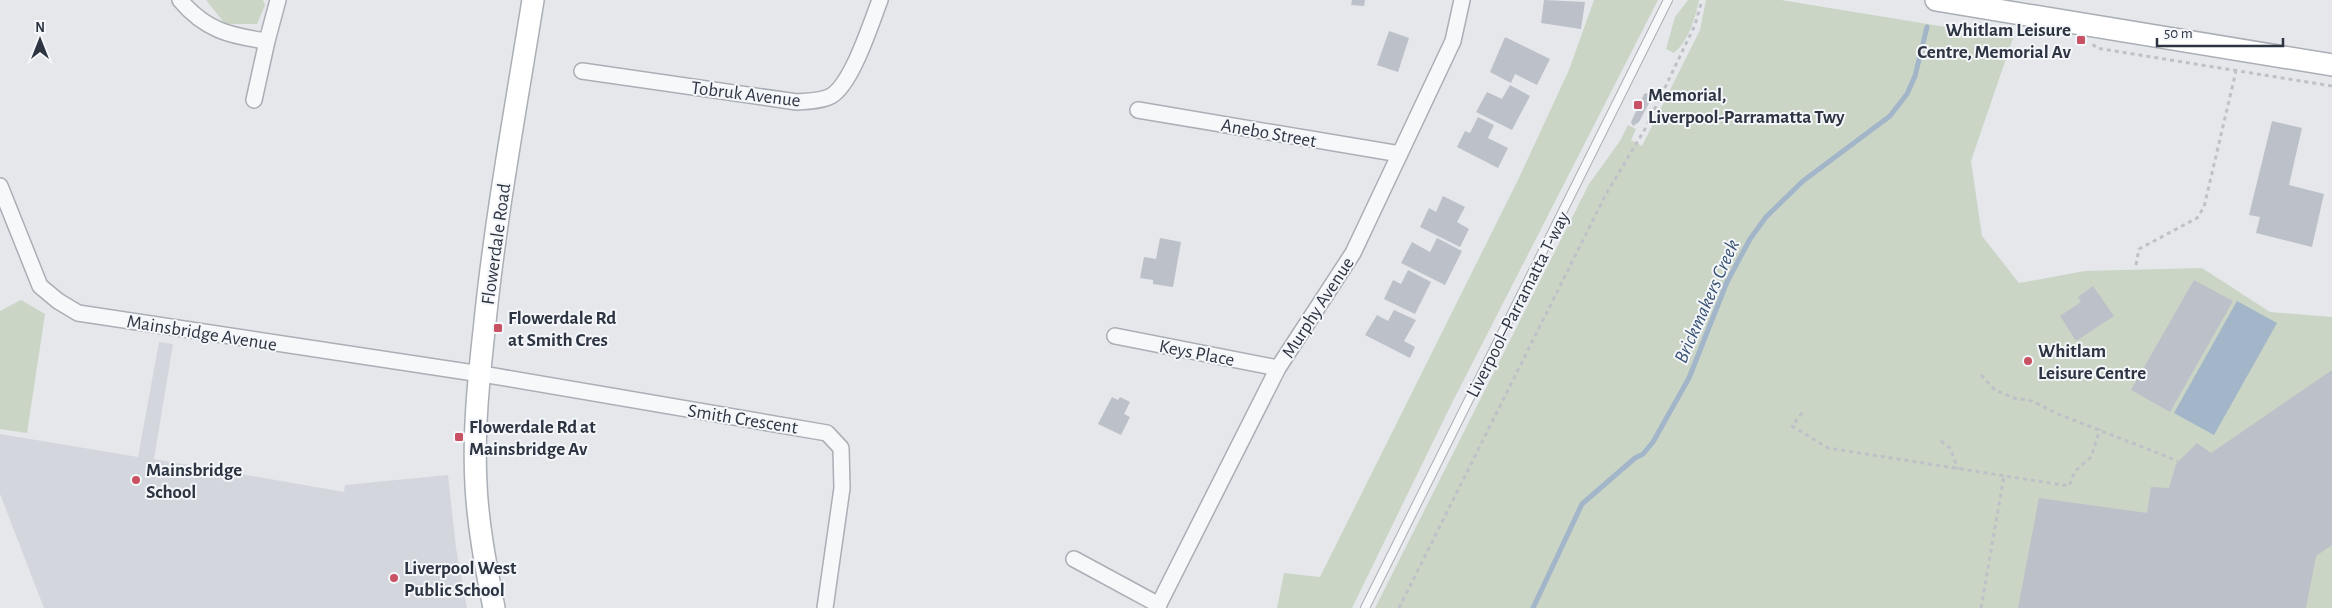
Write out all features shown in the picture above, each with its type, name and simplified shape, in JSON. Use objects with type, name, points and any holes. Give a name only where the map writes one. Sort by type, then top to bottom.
[{"type":"main road","name":"Flowerdale Road","points":[[494,608],[481,540],[476,484],[476,416],[479,374],[498,220],[533,0]]},
{"type":"main road","points":[[1936,0],[2332,65]]},
{"type":"street","points":[[180,0],[194,16],[220,31],[267,41]]},
{"type":"street","points":[[254,100],[278,0]]},
{"type":"street","name":"Tobruk Avenue","points":[[582,71],[797,102],[814,101],[830,97],[839,90],[848,78],[880,0]]},
{"type":"street","name":"Murphy Avenue","points":[[1158,606],[1278,368],[1353,253],[1453,42],[1462,0]]},
{"type":"street","name":"Anebo Street","points":[[1138,110],[1400,154]]},
{"type":"street","name":"Mainsbridge Avenue","points":[[0,186],[40,286],[58,301],[78,313],[479,374]]},
{"type":"street","name":"Keys Place","points":[[1115,336],[1278,368]]},
{"type":"street","name":"Smith Crescent","points":[[479,374],[827,433],[841,448],[842,488],[825,608]]},
{"type":"street","points":[[1074,559],[1158,606]]},
{"type":"lane","name":"Liverpool–Parramatta T-way","points":[[1365,608],[1668,0]]},
{"type":"path","points":[[1399,608],[1605,196],[1649,120],[1695,25],[1702,0]]},
{"type":"path","points":[[2096,48],[2332,86]]},
{"type":"path","points":[[2136,265],[2139,248],[2197,218],[2204,207],[2236,71]]},
{"type":"path","points":[[1981,375],[1995,390],[2014,398],[2032,401],[2058,414],[2178,461]]},
{"type":"path","points":[[1802,413],[1792,426],[1828,448],[2069,486],[2075,471],[2091,457],[2100,429]]},
{"type":"path","points":[[1941,441],[1950,448],[1958,469]]},
{"type":"path","points":[[1981,608],[2004,476]]},
{"type":"shaded area","name":"Mainsbridge School","points":[[159,342],[173,344],[154,459],[344,492],[345,485],[448,475],[456,548],[467,608],[44,608],[0,494],[0,434],[138,457]]},
{"type":"green space","points":[[206,0],[263,0],[265,5],[257,24],[225,24]]},
{"type":"green space","points":[[1594,0],[1658,0],[1451,405],[1352,608],[1277,608],[1284,573],[1320,577],[1518,180],[1569,70]]},
{"type":"green space","points":[[1688,0],[1699,0],[1687,36],[1674,53],[1666,49],[1675,17]]},
{"type":"green space","points":[[1706,0],[1781,0],[2013,38],[1971,161],[1982,236],[2019,283],[2085,271],[2202,268],[2270,312],[2332,317],[2332,608],[1375,608],[1589,184],[1620,141],[1628,125],[1636,129],[1631,140],[1642,146],[1700,30]]},
{"type":"green space","points":[[21,300],[45,314],[27,433],[0,429],[0,311]]},
{"type":"water","points":[[2237,301],[2277,323],[2214,435],[2174,413]]},
{"type":"building","points":[[1352,0],[1365,0],[1364,6],[1351,5]]},
{"type":"building","points":[[1544,0],[1585,2],[1581,29],[1541,23]]},
{"type":"building","points":[[1389,31],[1409,38],[1398,72],[1377,65]]},
{"type":"building","points":[[1505,37],[1550,59],[1537,85],[1515,74],[1511,83],[1490,72]]},
{"type":"building","points":[[1510,85],[1530,96],[1512,130],[1476,112],[1487,92],[1502,99]]},
{"type":"building","points":[[1647,93],[1649,95],[1649,103],[1639,122],[1633,126],[1631,122],[1644,94]]},
{"type":"building","points":[[1478,117],[1494,125],[1488,138],[1508,148],[1498,168],[1457,147],[1465,131],[1470,133]]},
{"type":"building","points":[[2272,121],[2302,128],[2289,185],[2324,194],[2312,247],[2256,233],[2260,217],[2249,215]]},
{"type":"building","points":[[1443,196],[1465,207],[1457,222],[1469,229],[1460,247],[1420,227],[1429,208],[1436,212]]},
{"type":"building","points":[[1160,238],[1181,242],[1173,287],[1153,284],[1153,280],[1140,278],[1144,257],[1156,259]]},
{"type":"building","points":[[1437,238],[1462,251],[1445,285],[1401,263],[1412,242],[1430,252]]},
{"type":"building","points":[[1408,270],[1431,282],[1415,314],[1384,299],[1393,280],[1401,284]]},
{"type":"building","points":[[2194,280],[2233,301],[2170,412],[2131,390]]},
{"type":"building","points":[[2093,286],[2114,316],[2076,341],[2060,316],[2081,302],[2078,297]]},
{"type":"building","points":[[1394,310],[1416,320],[1404,341],[1415,347],[1410,358],[1365,335],[1377,315],[1388,321]]},
{"type":"building","points":[[2332,370],[2332,545],[2316,556],[2306,608],[2018,608],[2039,498],[2147,513],[2151,487],[2169,488],[2176,464],[2197,443],[2211,453]]},
{"type":"building","points":[[1112,397],[1118,400],[1120,397],[1130,402],[1124,414],[1130,417],[1121,435],[1098,424]]},
{"type":"waterway","name":"Brickmakers Creek","points":[[1533,608],[1582,504],[1635,458],[1643,454],[1653,442],[1689,378],[1727,282],[1750,239],[1766,217],[1803,181],[1890,116],[1907,94],[1915,76],[1927,27]]},
{"type":"place","name":"Whitlam Leisure Centre, Memorial Av","points":[[2081,40]]},
{"type":"place","name":"Memorial, Liverpool-Parramatta Twy","points":[[1638,105]]},
{"type":"place","name":"Flowerdale Rd at Smith Cres","points":[[498,328]]},
{"type":"place","name":"Whitlam Leisure Centre","points":[[2028,361]]},
{"type":"place","name":"Flowerdale Rd at Mainsbridge Av","points":[[459,437]]},
{"type":"place","name":"Mainsbridge School","points":[[136,480]]},
{"type":"place","name":"Liverpool West Public School","points":[[394,578]]}]
